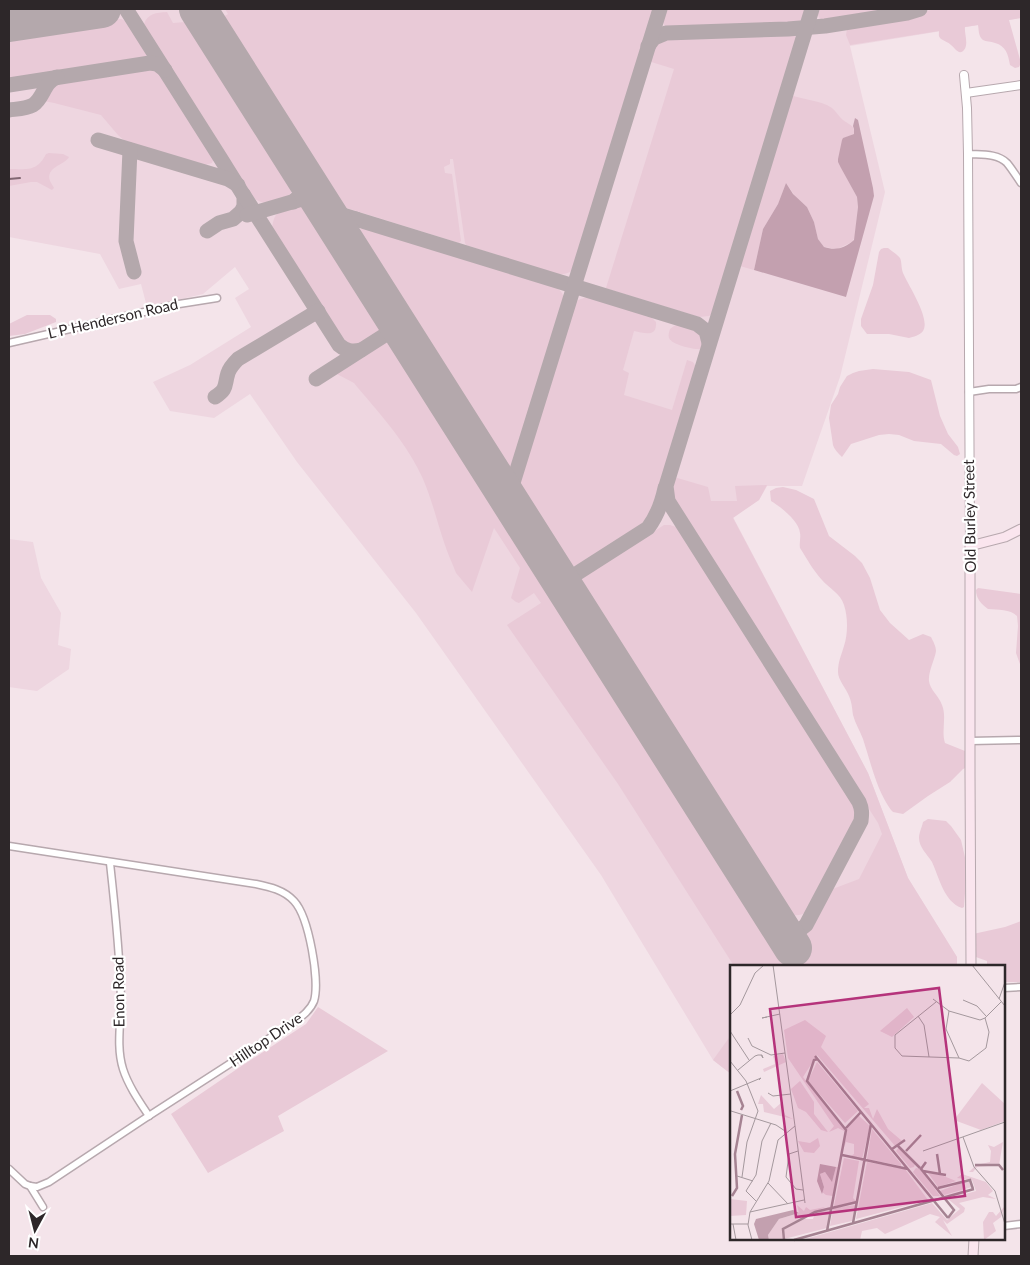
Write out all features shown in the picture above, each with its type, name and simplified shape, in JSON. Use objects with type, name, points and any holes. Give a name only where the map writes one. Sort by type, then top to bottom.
[{"type":"main road","points":[[970,546],[1005,537],[1021,529]]},
{"type":"main road","name":"Old Burley Street","points":[[970,546],[971,962]]},
{"type":"main road","points":[[974,1240],[974,1256]]},
{"type":"street","name":"Old Burley Street","points":[[964,75],[968,154],[970,546]]},
{"type":"street","points":[[966,93],[1021,85]]},
{"type":"street","points":[[968,154],[999,157],[1007,163],[1021,184]]},
{"type":"street","name":"L P Henderson Road","points":[[9,343],[179,304],[218,298]]},
{"type":"street","points":[[969,392],[989,389],[1016,389],[1021,387]]},
{"type":"street","points":[[970,741],[1021,740]]},
{"type":"street","name":"Hilltop Drive","points":[[9,846],[272,887],[294,900],[300,911],[310,937],[316,978],[316,993],[313,1003],[308,1011],[293,1024],[42,1186],[30,1186]]},
{"type":"street","name":"Enon Road","points":[[110,862],[118,941],[121,1001],[120,1056],[127,1078],[149,1116]]},
{"type":"street","points":[[1005,988],[1021,987]]},
{"type":"street","points":[[9,1170],[30,1186],[43,1208]]},
{"type":"street","points":[[1005,1226],[1021,1224]]},
{"type":"shaded area","points":[[9,9],[1021,9],[1021,18],[850,46],[885,192],[840,377],[802,486],[767,486],[759,500],[733,517],[868,773],[908,878],[957,957],[957,965],[730,965],[730,1073],[713,1060],[601,875],[416,613],[297,462],[250,394],[214,418],[170,411],[153,382],[190,365],[251,327],[235,298],[249,289],[235,267],[203,294],[147,307],[141,284],[119,289],[100,254],[9,237]]},
{"type":"shaded area","points":[[225,9],[655,9],[574,268],[568,273],[556,274],[466,245],[453,159],[450,159],[450,164],[444,167],[445,173],[452,174],[461,241],[459,243],[340,206],[334,200],[227,31],[223,23],[223,17],[228,14]]},
{"type":"shaded area","points":[[665,9],[807,9],[803,18],[794,24],[670,28],[665,26],[662,21]]},
{"type":"shaded area","points":[[818,9],[906,9],[825,21],[820,19]]},
{"type":"shaded area","points":[[933,9],[1021,9],[1021,18],[1009,20],[1021,63],[1019,67],[1015,68],[1010,65],[1007,54],[1002,46],[984,41],[981,38],[978,25],[965,27],[966,45],[962,52],[957,51],[949,43],[941,39],[939,31],[850,45],[846,35],[847,29],[909,18]]},
{"type":"shaded area","points":[[167,12],[173,23],[185,22],[192,24],[291,179],[292,191],[286,198],[276,202],[263,203],[250,196],[147,34],[144,24],[146,20],[156,13]]},
{"type":"shaded area","points":[[121,19],[130,23],[146,48],[147,55],[143,59],[9,80],[9,35]]},
{"type":"shaded area","points":[[792,34],[796,37],[796,43],[713,313],[709,316],[699,317],[606,288],[674,69],[648,61],[653,47],[666,38]]},
{"type":"shaded area","points":[[136,69],[154,71],[168,83],[212,154],[214,158],[212,163],[205,165],[125,141],[101,115],[44,101],[42,98],[49,87],[55,82]]},
{"type":"shaded area","points":[[791,95],[827,105],[854,129],[854,134],[844,138],[838,162],[857,197],[855,237],[852,242],[837,249],[824,247],[818,239],[814,222],[807,207],[797,199],[786,183],[778,204],[763,229],[754,270],[740,266]]},
{"type":"shaded area","points":[[855,118],[858,120],[874,196],[846,297],[754,270],[763,229],[778,204],[786,183],[793,194],[807,207],[814,222],[818,239],[824,247],[840,248],[854,240],[858,207],[857,197],[838,159],[843,138],[854,134]]},
{"type":"shaded area","points":[[49,153],[63,154],[69,157],[50,172],[50,181],[54,188],[52,190],[37,182],[9,186],[9,169],[35,167]]},
{"type":"shaded area","points":[[296,205],[305,206],[310,209],[379,318],[379,332],[361,344],[351,344],[341,338],[272,229],[274,218],[279,212]]},
{"type":"shaded area","points":[[362,228],[556,287],[561,292],[564,304],[512,469],[504,468],[358,237],[358,231]]},
{"type":"shaded area","points":[[884,248],[888,248],[900,258],[903,273],[922,311],[925,326],[923,331],[909,338],[889,334],[867,334],[861,326],[861,319],[873,285],[879,252]]},
{"type":"shaded area","points":[[587,297],[649,315],[656,322],[656,327],[652,332],[634,331],[623,370],[629,373],[624,395],[672,410],[687,360],[693,362],[696,367],[649,515],[638,528],[579,565],[573,566],[564,563],[519,492],[518,487],[574,304],[578,300]]},
{"type":"shaded area","points":[[27,315],[50,315],[56,319],[56,322],[25,334],[9,336],[9,324]]},
{"type":"shaded area","points":[[677,325],[688,327],[701,334],[703,343],[701,349],[694,349],[671,341],[669,338],[670,329]]},
{"type":"shaded area","points":[[385,342],[393,344],[398,348],[784,955],[804,940],[830,890],[859,879],[882,834],[878,823],[671,498],[674,477],[708,487],[711,501],[737,501],[735,486],[767,485],[759,500],[733,518],[868,773],[908,878],[957,957],[957,965],[733,965],[618,784],[507,625],[541,603],[534,593],[519,603],[511,598],[520,568],[494,528],[472,592],[456,573],[423,479],[410,454],[394,431],[354,383],[335,373],[378,344]]},
{"type":"shaded area","points":[[873,369],[909,372],[931,380],[940,416],[960,454],[954,455],[941,444],[914,441],[899,435],[889,434],[879,435],[851,444],[842,457],[833,445],[829,418],[831,405],[847,376],[859,371]]},
{"type":"shaded area","points":[[783,487],[796,490],[814,499],[829,536],[862,563],[870,578],[880,610],[890,623],[909,640],[923,634],[931,637],[935,645],[936,651],[929,681],[941,702],[945,743],[970,755],[970,766],[963,769],[950,782],[903,814],[893,812],[881,793],[854,718],[848,693],[838,675],[839,662],[847,631],[844,605],[837,594],[816,572],[800,548],[799,528],[793,519],[771,501],[770,491]]},
{"type":"shaded area","points":[[664,525],[679,528],[856,808],[857,817],[808,911],[803,914],[794,915],[786,912],[581,589],[582,579],[587,574]]},
{"type":"shaded area","points":[[9,539],[33,542],[41,578],[61,613],[58,645],[71,649],[69,669],[37,691],[9,687]]},
{"type":"shaded area","points":[[978,588],[1021,594],[1021,667],[1016,653],[1017,616],[1007,611],[988,609],[978,598],[976,590]]},
{"type":"shaded area","points":[[928,819],[946,821],[961,840],[967,866],[964,907],[962,908],[946,895],[932,862],[920,844],[919,836],[923,822]]},
{"type":"shaded area","points":[[1021,921],[1021,982],[1005,982],[1005,965],[987,965],[987,961],[973,956],[973,934],[1005,927]]},
{"type":"shaded area","points":[[318,1007],[388,1051],[278,1116],[284,1131],[208,1173],[171,1114],[306,1024]]},
{"type":"shaded area","points":[[730,1036],[730,1073],[713,1060]]},
{"type":"waterway","points":[[9,179],[20,178]]},
{"type":"taxiway","points":[[126,9],[244,196],[244,206],[241,212],[233,219],[219,223],[207,231]]},
{"type":"taxiway","points":[[508,499],[660,9]]},
{"type":"taxiway","points":[[781,928],[796,933],[806,925],[861,821],[861,807],[668,501],[666,486],[812,9]]},
{"type":"taxiway","points":[[648,46],[654,38],[666,33],[825,26],[907,13],[920,9]]},
{"type":"taxiway","points":[[9,85],[150,63],[157,64],[165,70]]},
{"type":"taxiway","points":[[9,110],[33,105],[49,83],[57,77]]},
{"type":"taxiway","points":[[98,140],[228,179],[238,185]]},
{"type":"taxiway","points":[[130,150],[126,241],[134,272]]},
{"type":"taxiway","points":[[293,202],[299,197],[302,190],[304,183],[303,175]]},
{"type":"taxiway","points":[[243,194],[339,345],[349,351],[361,350]]},
{"type":"taxiway","points":[[247,215],[302,199],[311,199],[323,206]]},
{"type":"taxiway","points":[[321,203],[333,212],[697,324],[706,331],[709,343]]},
{"type":"taxiway","points":[[344,239],[344,226],[349,221],[356,219]]},
{"type":"taxiway","points":[[215,397],[224,389],[229,371],[238,359],[318,311]]},
{"type":"taxiway","points":[[388,333],[393,326],[393,317]]},
{"type":"taxiway","points":[[316,379],[388,333],[395,332],[405,336]]},
{"type":"taxiway","points":[[562,583],[648,528],[659,509],[665,488]]},
{"type":"runway","points":[[9,23],[102,9]]},
{"type":"runway","points":[[198,9],[793,948]]}]
